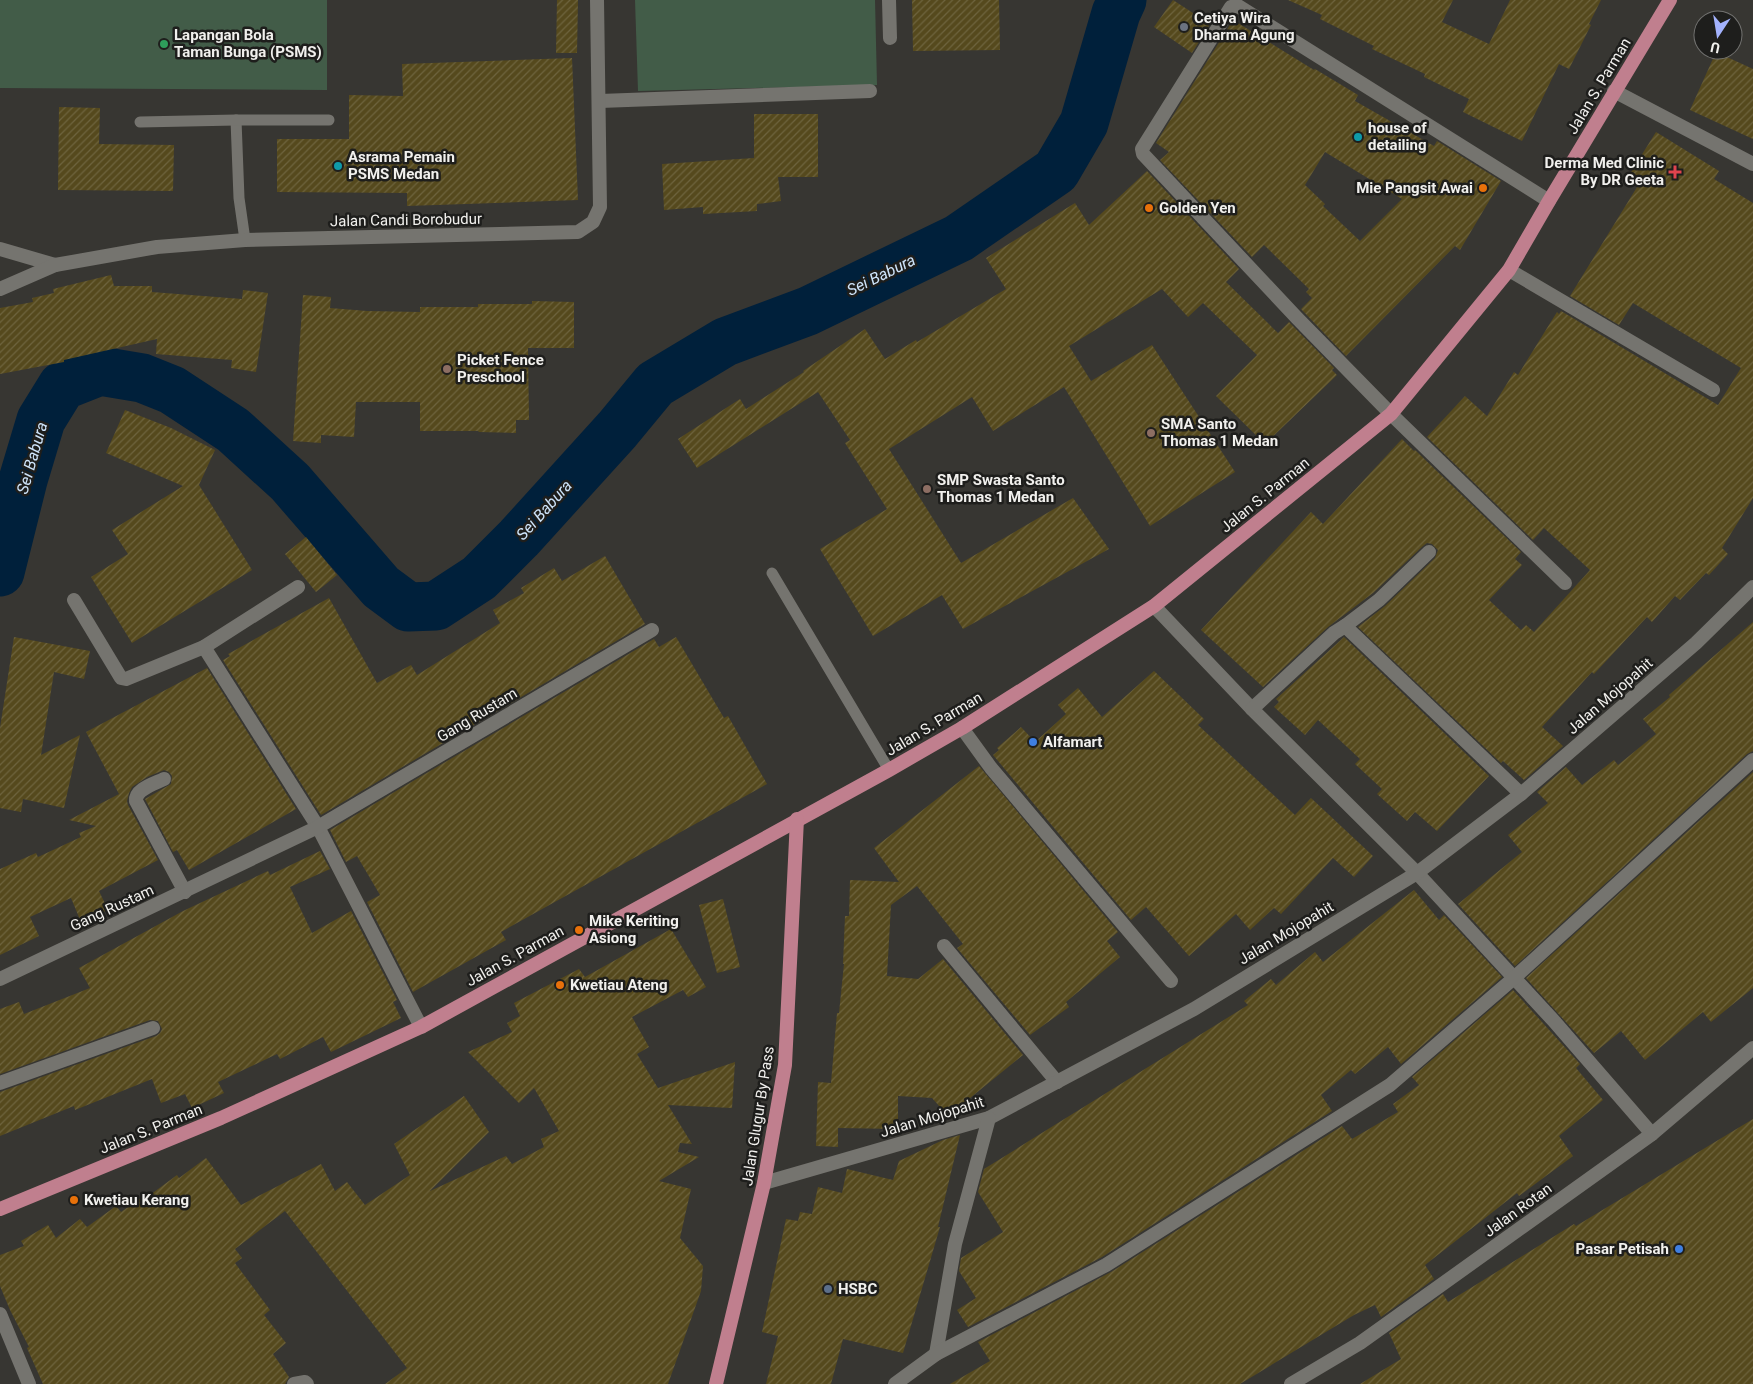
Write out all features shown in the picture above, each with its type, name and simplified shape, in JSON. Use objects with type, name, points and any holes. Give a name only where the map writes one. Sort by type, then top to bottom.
[{"type":"main road","name":"Jalan S. Parman","points":[[0,1209],[221,1118],[421,1027],[889,770],[962,728],[1154,606],[1391,414],[1510,270],[1614,91],[1670,0]]},
{"type":"main road","name":"Jalan Glugur By Pass","points":[[716,1384],[764,1183],[785,1064],[797,819]]},
{"type":"street","name":"Jalan Candi Borobudur","points":[[0,289],[55,265],[157,248],[245,240],[578,232],[594,222],[600,206],[600,101],[597,0]]},
{"type":"street","points":[[889,0],[890,38]]},
{"type":"street","points":[[1549,201],[1238,6],[1231,7],[1142,149],[1143,154],[1297,318],[1391,414],[1565,583]]},
{"type":"street","points":[[600,101],[870,91]]},
{"type":"street","points":[[1614,91],[1753,164]]},
{"type":"street","points":[[0,249],[55,265]]},
{"type":"street","points":[[1510,270],[1713,390]]},
{"type":"street","points":[[1252,709],[1334,633],[1378,600],[1429,552]]},
{"type":"street","points":[[74,600],[121,678],[130,679],[204,648],[298,587]]},
{"type":"street","name":"Jalan Mojopahit","points":[[764,1183],[989,1118],[1194,1009],[1417,873],[1521,794],[1696,643],[1753,587]]},
{"type":"street","points":[[1154,606],[1252,709],[1417,873],[1514,978],[1652,1134]]},
{"type":"street","points":[[1345,626],[1521,794]]},
{"type":"street","name":"Gang Rustam","points":[[0,979],[318,827],[652,630]]},
{"type":"street","points":[[204,648],[318,827],[421,1027]]},
{"type":"street","points":[[962,728],[991,768],[1171,981]]},
{"type":"street","points":[[895,1384],[936,1354],[1106,1265],[1390,1085],[1514,978],[1753,760]]},
{"type":"street","points":[[164,779],[138,792],[135,796],[136,802],[185,892]]},
{"type":"street","points":[[944,946],[1057,1082]]},
{"type":"street","points":[[0,1083],[153,1028]]},
{"type":"street","name":"Jalan Rotan","points":[[1291,1384],[1360,1343],[1652,1134],[1753,1048]]},
{"type":"street","points":[[936,1354],[955,1244],[989,1118]]},
{"type":"street","points":[[0,1314],[27,1383]]},
{"type":"street","points":[[294,1384],[305,1382],[307,1384]]},
{"type":"lane","points":[[236,120],[239,198],[245,240]]},
{"type":"lane","points":[[140,122],[329,120]]},
{"type":"lane","points":[[772,573],[889,770]]},
{"type":"green space","name":"Lapangan Bola Taman Bunga (PSMS)","points":[[0,0],[327,0],[327,90],[0,88]]},
{"type":"green space","points":[[635,0],[875,0],[877,85],[638,91]]},
{"type":"building","points":[[557,0],[578,0],[577,53],[556,53]]},
{"type":"building","points":[[912,0],[999,0],[1000,50],[913,51]]},
{"type":"building","points":[[1173,0],[1210,24],[1192,53],[1154,27]]},
{"type":"building","points":[[1288,0],[1453,0],[1442,22],[1489,44],[1510,0],[1601,0],[1569,69],[1559,64],[1522,141],[1463,112],[1469,99],[1424,77],[1425,74],[1372,49],[1374,46],[1320,19],[1322,15]]},
{"type":"building","points":[[1233,20],[1358,95],[1355,101],[1434,146],[1437,141],[1501,181],[1460,250],[1455,246],[1346,356],[1301,309],[1312,298],[1306,292],[1309,289],[1264,245],[1252,257],[1160,160],[1169,152],[1156,143]],"holes":[[[1325,152],[1402,199],[1360,241],[1323,206],[1325,204],[1305,185]]]},
{"type":"building","points":[[572,58],[578,200],[407,206],[407,193],[277,192],[277,139],[349,139],[349,95],[403,96],[402,64]]},
{"type":"building","points":[[1712,60],[1733,60],[1753,69],[1753,139],[1690,110]]},
{"type":"building","points":[[59,107],[100,108],[99,144],[174,145],[173,191],[58,190]]},
{"type":"building","points":[[754,114],[818,114],[818,177],[778,177],[781,201],[757,204],[757,211],[703,214],[703,207],[664,210],[662,164],[754,158]]},
{"type":"building","points":[[1656,132],[1719,171],[1714,179],[1753,203],[1753,498],[1722,548],[1728,554],[1709,575],[1706,573],[1680,600],[1675,596],[1652,622],[1647,617],[1594,674],[1592,672],[1542,727],[1563,746],[1524,780],[1503,761],[1501,763],[1358,627],[1385,606],[1435,558],[1438,550],[1432,544],[1427,543],[1423,546],[1373,593],[1328,627],[1263,687],[1201,630],[1311,512],[1323,524],[1402,439],[1521,552],[1515,559],[1522,565],[1489,600],[1521,630],[1526,625],[1534,632],[1590,570],[1544,528],[1533,540],[1427,437],[1465,396],[1487,416],[1514,372],[1518,375],[1557,312],[1559,314],[1561,311],[1718,405],[1741,368],[1633,303],[1619,325],[1570,296],[1642,179],[1631,172]]},
{"type":"building","points":[[1147,171],[1239,269],[1226,282],[1278,333],[1289,322],[1334,368],[1332,370],[1337,375],[1265,444],[1216,396],[1257,355],[1203,303],[1188,317],[1162,289],[1069,346],[1091,381],[1152,345],[1235,472],[1150,526],[1064,387],[993,431],[972,397],[889,449],[961,563],[1073,498],[1109,549],[963,629],[942,595],[873,636],[820,549],[887,509],[845,443],[850,440],[818,392],[697,468],[678,439],[740,399],[746,409],[804,372],[865,329],[885,359],[916,340],[917,342],[1006,289],[986,258],[1075,203],[1089,225]]},
{"type":"building","points":[[111,275],[114,286],[152,286],[152,292],[242,299],[243,290],[268,293],[256,372],[231,368],[232,360],[156,354],[157,339],[64,360],[64,362],[0,374],[0,308],[33,302],[32,298],[54,293],[53,289]]},
{"type":"building","points":[[303,295],[331,297],[330,308],[367,311],[420,312],[420,307],[478,307],[478,304],[532,304],[532,301],[574,302],[574,348],[528,348],[529,420],[516,420],[516,433],[420,431],[420,402],[356,402],[354,437],[321,435],[321,443],[293,441]]},
{"type":"building","points":[[125,410],[171,428],[215,450],[199,485],[252,570],[132,643],[91,577],[128,554],[112,530],[183,486],[106,453]]},
{"type":"building","points":[[306,537],[337,575],[316,592],[285,554]]},
{"type":"building","points":[[605,556],[645,624],[321,815],[223,660],[230,656],[228,654],[329,598],[377,683],[411,665],[417,675],[500,623],[493,610],[524,593],[521,588],[554,568],[562,581]]},
{"type":"building","points":[[1753,622],[1753,751],[1747,754],[1515,966],[1458,904],[1522,852],[1508,835],[1548,803],[1537,792],[1566,767],[1582,785],[1614,760],[1618,765],[1656,734],[1643,719]]},
{"type":"building","points":[[14,637],[90,651],[84,679],[54,672],[41,755],[80,735],[64,808],[23,799],[21,812],[0,808],[0,728]]},
{"type":"building","points":[[676,637],[724,718],[728,716],[767,784],[501,932],[506,940],[413,992],[367,902],[380,895],[357,856],[346,862],[330,830],[654,639],[659,647]]},
{"type":"building","points":[[1344,637],[1489,776],[1437,831],[1415,812],[1407,821],[1377,794],[1382,789],[1355,764],[1360,759],[1318,720],[1305,735],[1274,707],[1279,702],[1276,699]]},
{"type":"building","points":[[207,668],[296,809],[189,870],[177,850],[173,852],[145,799],[171,784],[172,776],[164,770],[147,777],[132,787],[127,801],[158,860],[99,891],[108,910],[81,922],[71,898],[30,917],[39,936],[0,955],[0,869],[36,853],[38,857],[81,837],[79,833],[96,826],[69,820],[119,794],[86,732]]},
{"type":"building","points":[[1154,671],[1204,719],[1198,725],[1295,815],[1311,798],[1373,856],[1354,877],[1333,858],[1281,914],[1274,908],[1250,930],[1236,914],[1189,956],[1146,907],[1131,920],[993,755],[999,750],[997,748],[1021,727],[1035,742],[1066,714],[1058,705],[1078,688],[1102,717]]},
{"type":"building","points":[[979,766],[1118,932],[1107,941],[1120,957],[1066,1002],[1069,1007],[1030,1035],[957,948],[963,944],[917,886],[891,905],[887,976],[918,979],[943,959],[1023,1055],[948,1116],[932,1098],[898,1096],[898,1129],[838,1128],[838,1147],[816,1146],[818,1082],[831,1083],[837,1013],[839,1013],[844,964],[845,916],[849,916],[850,880],[899,882],[874,848]]},
{"type":"building","points":[[1753,772],[1753,988],[1711,1022],[1703,1012],[1645,1060],[1621,1031],[1594,1053],[1526,978]]},
{"type":"building","points":[[320,851],[330,869],[290,887],[312,933],[351,911],[397,1000],[393,1002],[401,1018],[331,1052],[323,1037],[280,1059],[277,1054],[218,1082],[224,1093],[192,1108],[185,1094],[161,1103],[152,1079],[75,1110],[74,1106],[0,1136],[0,1092],[156,1036],[162,1029],[158,1021],[150,1020],[0,1074],[0,1009],[19,1002],[24,1014],[90,988],[79,968],[183,911],[268,871],[270,875]]},
{"type":"building","points":[[1414,890],[1439,920],[1444,915],[1502,977],[1401,1064],[1388,1047],[1355,1074],[1351,1070],[1321,1095],[1332,1111],[1102,1257],[968,1327],[957,1310],[976,1298],[959,1271],[961,1258],[1003,1232],[978,1192],[984,1169],[1248,1005],[1244,1001],[1271,979],[1276,985],[1315,952],[1323,962]]},
{"type":"building","points":[[723,899],[740,967],[717,973],[699,905]]},
{"type":"building","points":[[671,929],[706,987],[688,997],[683,990],[632,1017],[649,1047],[637,1054],[658,1088],[735,1062],[732,1108],[668,1105],[692,1144],[680,1143],[678,1152],[699,1157],[659,1181],[691,1189],[680,1238],[703,1266],[701,1291],[668,1384],[385,1384],[407,1368],[285,1211],[235,1249],[242,1258],[235,1263],[270,1310],[264,1315],[286,1343],[273,1354],[289,1377],[285,1384],[43,1384],[27,1348],[29,1347],[0,1286],[0,1255],[24,1246],[21,1241],[48,1225],[56,1238],[80,1219],[87,1227],[116,1206],[121,1212],[148,1193],[150,1195],[177,1175],[179,1178],[206,1158],[241,1205],[321,1164],[335,1191],[347,1182],[365,1205],[410,1175],[394,1144],[464,1096],[489,1132],[430,1191],[506,1156],[512,1164],[544,1147],[541,1139],[559,1131],[534,1088],[519,1103],[468,1052],[512,1032],[507,1023],[520,1016],[514,1003],[579,969],[585,977]]},
{"type":"building","points":[[1513,990],[1580,1064],[1576,1068],[1603,1100],[1559,1136],[1573,1156],[1519,1196],[1517,1193],[1425,1265],[1434,1279],[1381,1317],[1375,1305],[1354,1315],[1240,1384],[950,1384],[990,1361],[978,1342],[1111,1272],[1342,1126],[1352,1139],[1398,1112],[1393,1104],[1419,1085],[1412,1077]]},
{"type":"building","points":[[1753,1119],[1753,1384],[1360,1384],[1401,1359],[1389,1333],[1443,1294],[1448,1302],[1574,1224],[1576,1226]]},
{"type":"building","points":[[960,1135],[938,1227],[940,1227],[903,1353],[843,1339],[831,1384],[766,1384],[778,1336],[762,1332],[786,1219],[798,1221],[800,1212],[812,1214],[818,1187],[842,1193],[847,1169],[893,1180],[899,1161],[943,1140]]},
{"type":"waterway","name":"Sei Babura","points":[[0,572],[23,480],[41,420],[62,386],[100,371],[142,378],[172,390],[233,430],[290,482],[381,587],[408,607],[436,606],[479,578],[519,538],[617,430],[655,384],[725,342],[808,311],[959,238],[1056,171],[1084,123],[1116,13],[1122,0]]},
{"type":"place","name":"Cetiya Wira Dharma Agung","points":[[1184,27]]},
{"type":"place","name":"Lapangan Bola Taman Bunga (PSMS)","points":[[164,44]]},
{"type":"place","name":"house of detailing","points":[[1358,137]]},
{"type":"place","name":"Asrama Pemain PSMS Medan","points":[[338,166]]},
{"type":"place","name":"Derma Med Clinic By DR Geeta","points":[[1675,172]]},
{"type":"place","name":"Mie Pangsit Awai","points":[[1483,188]]},
{"type":"place","name":"Golden Yen","points":[[1149,208]]},
{"type":"place","name":"Picket Fence Preschool","points":[[447,369]]},
{"type":"place","name":"SMA Santo Thomas 1 Medan","points":[[1151,433]]},
{"type":"place","name":"SMP Swasta Santo Thomas 1 Medan","points":[[927,489]]},
{"type":"place","name":"Alfamart","points":[[1033,742]]},
{"type":"place","name":"Mike Keriting Asiong","points":[[579,930]]},
{"type":"place","name":"Kwetiau Ateng","points":[[560,985]]},
{"type":"place","name":"Kwetiau Kerang","points":[[74,1200]]},
{"type":"place","name":"Pasar Petisah","points":[[1679,1249]]},
{"type":"place","name":"HSBC","points":[[828,1289]]}]
